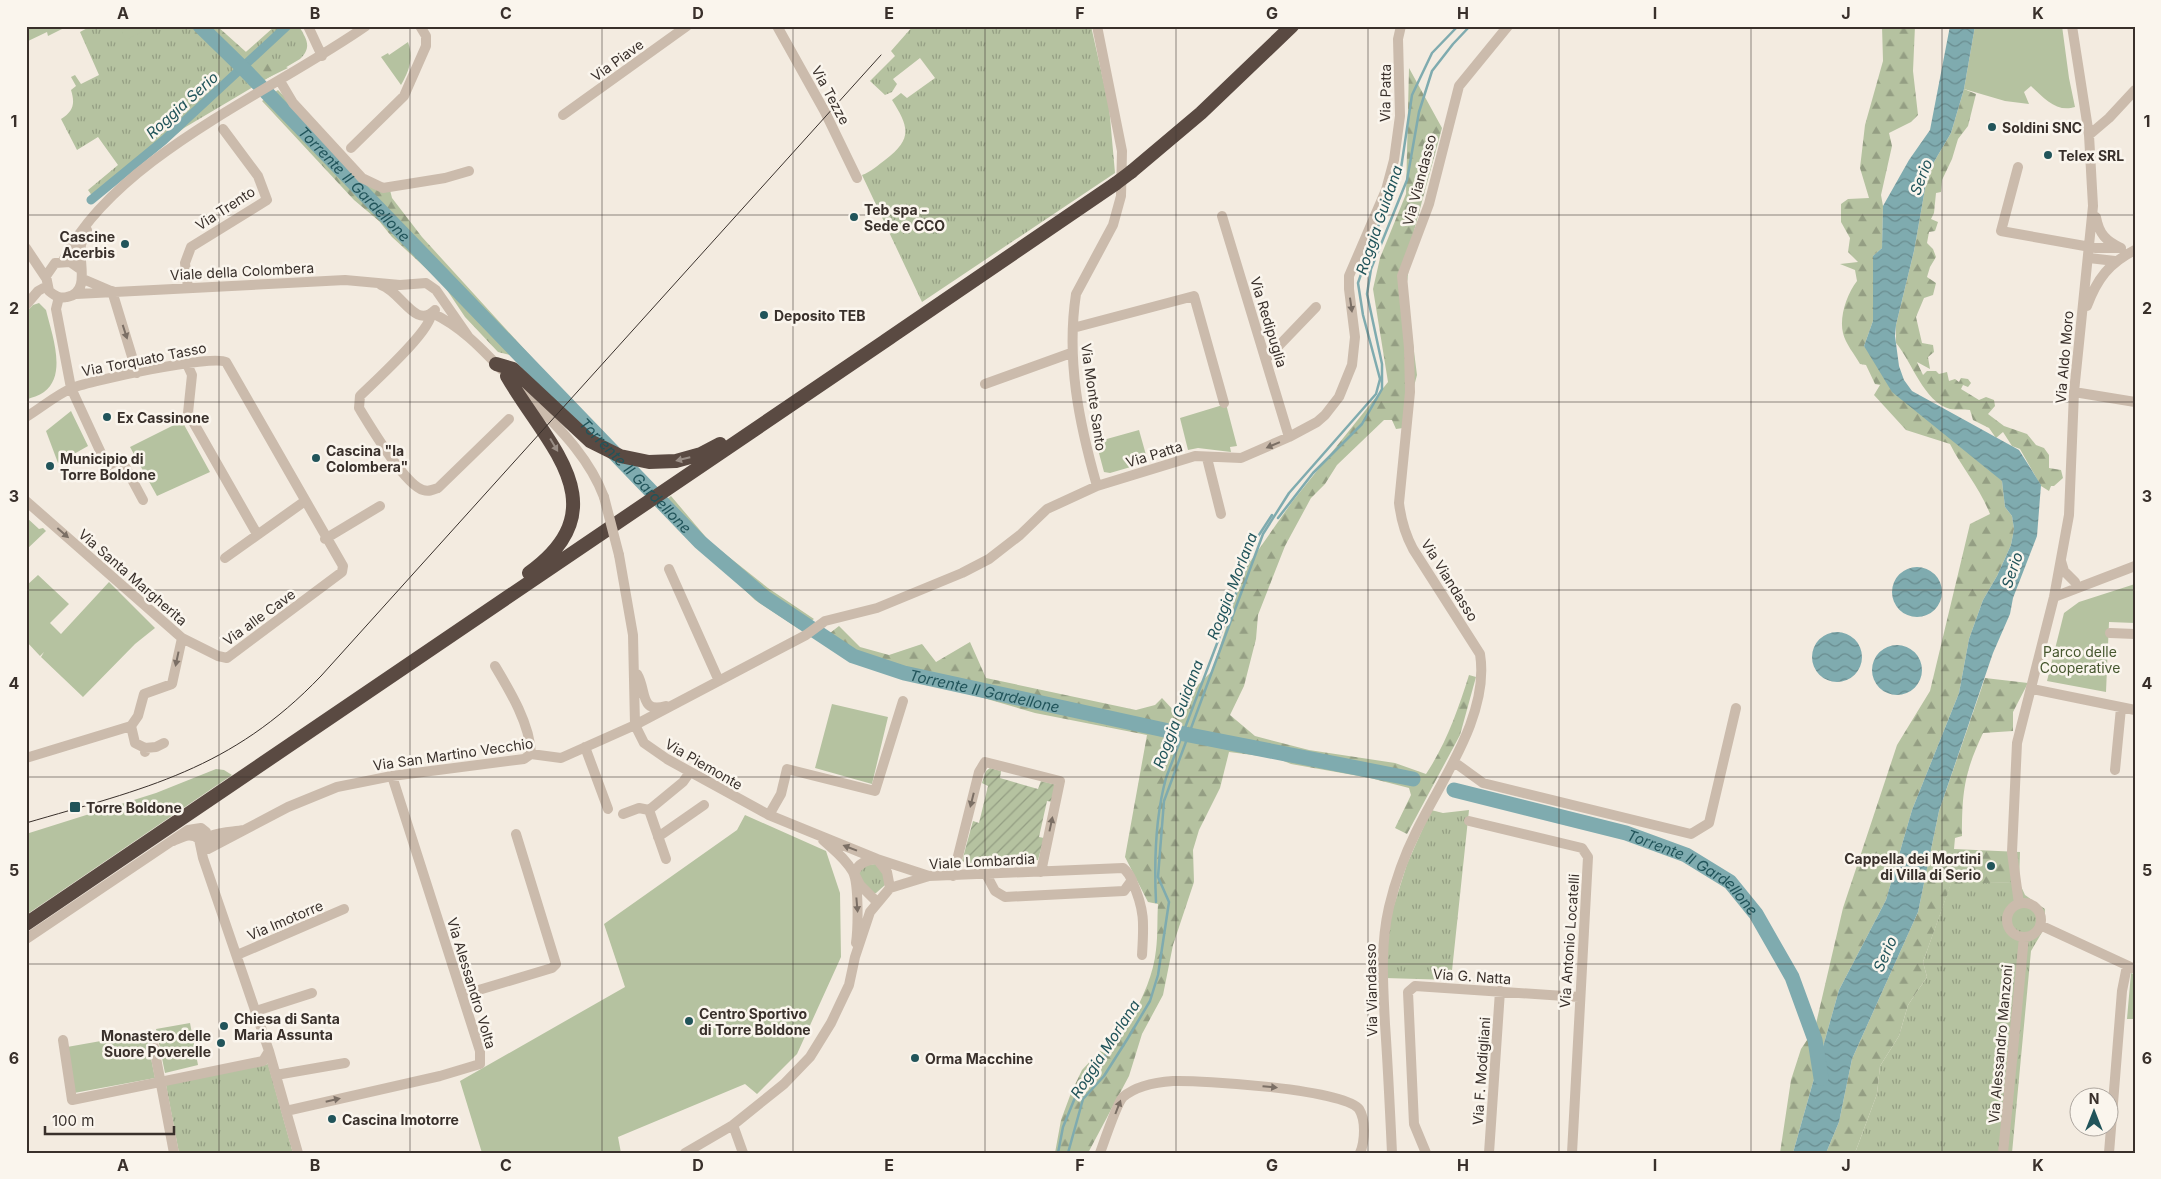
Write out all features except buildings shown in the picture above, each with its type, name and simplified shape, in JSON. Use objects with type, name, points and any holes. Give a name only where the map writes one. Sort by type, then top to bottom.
[{"type":"highway","points":[[27,935],[473,621],[826,382],[1123,176],[1201,113],[1292,26]]},
{"type":"highway","points":[[496,364],[513,369],[580,433],[609,452],[639,461],[676,461],[712,449],[891,337]]},
{"type":"highway","points":[[473,621],[491,600],[549,558],[560,544],[571,518],[572,492],[565,467],[556,447],[522,402],[507,376]]},
{"type":"street","points":[[308,26],[322,56]]},
{"type":"street","points":[[26,305],[46,282],[48,271],[59,262],[93,215],[117,190],[163,154],[322,56],[366,26]]},
{"type":"street","points":[[352,148],[404,96],[423,57],[426,46],[426,36],[420,26]]},
{"type":"street","name":"Via Piave","points":[[563,115],[687,26]]},
{"type":"street","name":"Via Tezze","points":[[777,26],[822,105],[857,178]]},
{"type":"street","name":"Via Monte Santo","points":[[1097,26],[1122,151],[1123,176],[1119,209],[1076,294],[1073,328],[1071,353],[1084,440],[1097,486]]},
{"type":"street","name":"Via Patta","points":[[1097,486],[1195,456],[1241,458],[1290,438],[1303,430],[1325,416],[1339,397],[1347,379],[1354,354],[1355,337],[1349,289],[1350,271],[1386,190],[1394,160],[1400,116],[1398,39],[1401,26]]},
{"type":"street","name":"Via Viandasso","points":[[1392,1153],[1383,943],[1389,907],[1400,869],[1416,832],[1466,736],[1483,672],[1480,654],[1413,549],[1400,516],[1399,503],[1410,392],[1409,348],[1402,276],[1429,204],[1458,86],[1508,26]]},
{"type":"street","name":"Via Aldo Moro","points":[[2032,689],[2055,591],[2068,515],[2074,392],[2093,206],[2089,135],[2072,26]]},
{"type":"street","points":[[276,84],[343,155],[362,178],[383,188],[445,178],[469,171]]},
{"type":"street","points":[[2089,135],[2109,118],[2135,90]]},
{"type":"street","name":"Via Trento","points":[[188,288],[185,263],[191,247],[267,200],[258,176],[223,129]]},
{"type":"street","points":[[2018,167],[2001,231],[2090,246],[2135,249]]},
{"type":"street","points":[[2093,206],[2098,228],[2104,238],[2121,248]]},
{"type":"street","points":[[26,248],[35,260],[54,295],[71,297],[76,294],[82,274],[81,245],[93,215]]},
{"type":"street","name":"Via Redipuglia","points":[[1222,216],[1290,438]]},
{"type":"street","points":[[2081,323],[2094,286],[2101,274],[2115,261],[2135,249]]},
{"type":"street","points":[[2089,258],[2115,261]]},
{"type":"street","points":[[35,260],[70,262],[82,274]]},
{"type":"street","name":"Viale della Colombera","points":[[82,274],[112,291]]},
{"type":"street","name":"Viale della Colombera","points":[[76,294],[346,280],[373,283],[418,283]]},
{"type":"street","name":"Viale della Colombera","points":[[373,283],[388,287],[409,309]]},
{"type":"street","points":[[414,341],[418,328],[409,309],[407,292],[418,283],[426,283],[433,287],[468,336],[576,448],[592,471],[604,497],[619,555],[633,635],[636,673],[635,725]]},
{"type":"street","points":[[112,291],[137,373]]},
{"type":"street","points":[[438,296],[438,306],[432,314],[430,322],[360,396],[359,408],[386,449],[415,485],[423,490],[438,488],[509,419]]},
{"type":"street","points":[[1073,328],[1194,296],[1224,403]]},
{"type":"street","points":[[26,417],[71,388],[56,309],[59,297]]},
{"type":"street","points":[[1266,359],[1316,307]]},
{"type":"street","points":[[409,309],[424,316],[432,314],[448,321],[468,336]]},
{"type":"street","points":[[986,384],[1071,353]]},
{"type":"street","name":"Via Torquato Tasso","points":[[143,500],[121,459],[107,466],[71,388],[137,373],[216,359],[226,362],[325,539],[343,566]]},
{"type":"street","points":[[187,364],[192,375],[188,413],[257,534]]},
{"type":"street","points":[[2074,392],[2135,402]]},
{"type":"street","points":[[1207,458],[1221,514]]},
{"type":"street","name":"Via San Martino Vecchio","points":[[173,842],[188,835],[194,835],[205,848],[322,792],[355,782],[524,759],[531,754],[561,758],[635,725],[806,636],[825,621],[877,608],[962,573],[989,559],[1047,510],[1097,486]]},
{"type":"street","points":[[225,558],[305,501]]},
{"type":"street","name":"Via Santa Margherita","points":[[26,502],[182,638],[172,684],[144,694],[138,716],[130,726]]},
{"type":"street","points":[[325,539],[380,506]]},
{"type":"street","points":[[2061,560],[2064,571],[2075,582]]},
{"type":"street","name":"Via alle Cave","points":[[182,638],[218,656],[227,658],[338,576],[342,572],[343,566]]},
{"type":"street","points":[[2055,591],[2135,566]]},
{"type":"street","points":[[670,569],[719,681]]},
{"type":"street","points":[[2055,591],[2075,582],[2092,581]]},
{"type":"street","points":[[2110,633],[2135,634]]},
{"type":"street","points":[[495,666],[505,682],[528,733],[531,754]]},
{"type":"street","points":[[636,673],[642,685],[644,699],[648,706],[662,708],[679,702]]},
{"type":"street","points":[[2019,904],[2012,852],[2017,743],[2019,727],[2032,689],[2135,710]]},
{"type":"street","points":[[769,815],[781,794],[787,768],[875,790],[903,701]]},
{"type":"street","points":[[1454,762],[1484,783],[1691,834],[1709,823],[1736,708]]},
{"type":"street","points":[[2115,770],[2121,708]]},
{"type":"street","name":"Via Piemonte","points":[[635,725],[639,735],[651,750],[769,815],[877,859],[929,876]]},
{"type":"street","points":[[26,758],[130,726],[135,743],[145,750],[164,743]]},
{"type":"street","points":[[585,747],[608,809]]},
{"type":"street","points":[[954,876],[979,772],[985,762],[1060,781],[1041,872]]},
{"type":"street","points":[[649,810],[683,782],[690,772]]},
{"type":"street","name":"Via Alessandro Volta","points":[[286,1111],[476,1067],[480,1064],[480,1051],[392,776]]},
{"type":"street","points":[[658,837],[704,805]]},
{"type":"street","points":[[623,814],[639,808],[649,810]]},
{"type":"street","points":[[649,810],[666,859]]},
{"type":"street","name":"Via Antonio Locatelli","points":[[1469,821],[1582,848],[1588,857],[1572,1153]]},
{"type":"street","name":"Via San Martino Vecchio","points":[[27,935],[194,828],[201,828],[206,832],[207,837],[244,830]]},
{"type":"street","points":[[462,995],[552,968],[556,964],[516,834]]},
{"type":"street","name":"Via Piemonte","points":[[819,836],[841,856],[854,873],[860,885],[877,902]]},
{"type":"street","points":[[205,848],[207,837]]},
{"type":"street","name":"Via Imotorre","points":[[205,848],[208,872],[269,1051],[298,1153]]},
{"type":"street","points":[[685,1153],[733,1125],[784,1084],[810,1057],[831,1023],[850,985],[855,957],[858,913],[854,873],[862,863],[877,859],[887,872],[890,888],[870,912],[855,957]]},
{"type":"street","name":"Viale Lombardia","points":[[890,888],[929,876],[1118,868],[1128,871],[1132,880]]},
{"type":"street","points":[[986,874],[995,891],[1005,897],[1124,891],[1132,880]]},
{"type":"street","points":[[1132,880],[1142,903],[1144,924],[1142,955]]},
{"type":"street","points":[[2028,903],[2036,908],[2040,916],[2040,925],[2031,936],[2024,937],[2010,930],[2006,920],[2010,910],[2019,904],[2028,903]]},
{"type":"street","name":"Via Imotorre","points":[[237,955],[344,909]]},
{"type":"street","points":[[2040,925],[2045,925],[2131,968],[2121,1000],[2109,1153]]},
{"type":"street","name":"Via Alessandro Manzoni","points":[[2003,1153],[2024,937]]},
{"type":"street","name":"Via G. Natta","points":[[1426,1153],[1414,1124],[1408,992],[1415,986],[1579,996]]},
{"type":"street","name":"Via F. Modigliani","points":[[1489,1153],[1500,991]]},
{"type":"street","points":[[256,1011],[312,993]]},
{"type":"street","points":[[63,1040],[72,1100],[263,1061],[269,1051]]},
{"type":"street","points":[[153,1042],[174,1153]]},
{"type":"street","points":[[276,1075],[345,1063]]},
{"type":"street","points":[[1100,1153],[1122,1098],[1134,1090],[1172,1081],[1293,1089],[1349,1101],[1359,1109],[1364,1127],[1360,1153]]},
{"type":"street","points":[[733,1125],[743,1153]]},
{"type":"green space","points":[[26,26],[68,26],[48,36],[47,32],[26,42]]},
{"type":"green space","points":[[91,26],[196,26],[239,58],[275,26],[299,26],[306,39],[307,47],[300,59],[184,128],[95,200],[88,190],[118,165],[98,137],[77,150],[61,119],[69,113],[72,106],[71,90],[76,86],[71,77],[75,75],[81,84],[99,75],[80,32]]},
{"type":"green space","points":[[119,26],[153,26],[126,40]]},
{"type":"green space","points":[[185,26],[217,26],[255,60],[280,64],[288,68],[249,87],[229,62]]},
{"type":"green space","points":[[913,26],[1091,26],[1109,106],[1115,173],[922,302],[862,175],[894,152],[904,139],[905,125],[892,100],[901,93],[907,98],[935,78],[920,58],[893,79],[897,84],[892,92],[885,95],[870,81],[895,56],[891,51]]},
{"type":"green space","points":[[1882,26],[1915,26],[1913,71],[1918,115],[1911,122],[1889,133],[1892,146],[1881,195],[1883,206],[1882,248],[1873,256],[1873,321],[1864,346],[2002,481],[2005,507],[2012,516],[2014,529],[2011,545],[1997,576],[1983,600],[1969,639],[1959,693],[1912,810],[1886,900],[1839,990],[1793,1153],[1780,1153],[1791,1080],[1801,1049],[1815,1028],[1843,908],[1897,745],[1930,691],[1970,524],[1990,514],[1981,495],[1950,444],[1906,430],[1874,395],[1880,385],[1875,384],[1866,365],[1860,364],[1843,333],[1842,320],[1845,306],[1850,292],[1857,281],[1855,270],[1840,264],[1858,262],[1848,252],[1850,238],[1841,222],[1841,204],[1848,199],[1869,198],[1860,168],[1865,125],[1883,61]]},
{"type":"green space","points":[[1975,26],[2062,26],[2075,107],[2062,108],[2057,106],[2046,100],[2031,86],[2024,92],[2029,104],[2005,101],[1964,89]]},
{"type":"green space","points":[[408,42],[411,59],[401,85],[381,57],[388,53],[389,55]]},
{"type":"green space","points":[[1409,68],[1442,128],[1414,231],[1406,289],[1417,375],[1403,428],[1396,429],[1392,420],[1384,420],[1337,465],[1325,484],[1311,498],[1285,546],[1258,615],[1256,639],[1244,686],[1230,715],[1255,736],[1309,750],[1395,763],[1426,774],[1440,751],[1451,726],[1469,675],[1476,677],[1460,735],[1407,834],[1395,828],[1411,795],[1409,788],[1370,778],[1291,764],[1276,758],[1229,752],[1220,788],[1199,830],[1193,850],[1194,882],[1173,945],[1163,995],[1142,1034],[1129,1076],[1088,1153],[1055,1153],[1061,1120],[1082,1070],[1100,1051],[1109,1055],[1145,991],[1154,964],[1157,944],[1158,904],[1148,902],[1125,857],[1147,735],[1035,713],[863,663],[821,640],[839,626],[860,647],[889,655],[922,644],[936,662],[970,642],[986,678],[1136,710],[1155,705],[1162,698],[1176,713],[1196,687],[1212,671],[1245,569],[1292,502],[1388,382],[1373,289],[1380,258],[1406,194]]},
{"type":"green space","points":[[1964,89],[1976,94],[1968,126],[1958,139],[1952,159],[1942,180],[1941,192],[1936,193],[1934,213],[1931,219],[1938,222],[1935,231],[1929,232],[1927,243],[1933,249],[1936,257],[1927,277],[1936,283],[1933,295],[1924,298],[1916,317],[1922,343],[1933,345],[1934,352],[1928,357],[1930,369],[1917,362],[1923,375],[1927,371],[1936,371],[1939,374],[1947,372],[1949,381],[1955,379],[1959,382],[1961,378],[1968,379],[1971,383],[1968,387],[1963,385],[1961,389],[1979,400],[1986,397],[1994,400],[1995,406],[1988,414],[2004,426],[2027,434],[2036,445],[2044,448],[2049,455],[2049,468],[2061,470],[2063,478],[2054,486],[2051,486],[2049,491],[2041,486],[2020,449],[2012,446],[2003,432],[1996,438],[1989,428],[1973,420],[1970,410],[1950,409],[1941,405],[1933,398],[1919,381],[1896,343],[1896,325],[1914,251],[1928,172],[1951,133]]},
{"type":"green space","points":[[278,90],[366,181],[390,190],[392,198],[422,237],[566,395],[560,401],[514,356],[498,352],[465,317],[443,284],[392,237],[379,221],[354,200],[262,101]]},
{"type":"green space","points":[[39,303],[46,310],[54,341],[56,353],[55,375],[51,384],[44,392],[26,400],[26,312],[33,305]]},
{"type":"green space","points":[[1226,404],[1237,446],[1230,447],[1231,452],[1198,448],[1188,450],[1180,418]]},
{"type":"green space","points":[[71,411],[88,446],[58,463],[46,431]]},
{"type":"green space","points":[[182,421],[210,472],[157,496],[130,447]]},
{"type":"green space","points":[[1139,430],[1148,462],[1110,473],[1104,472],[1096,442]]},
{"type":"green space","points":[[671,496],[710,542],[768,588],[814,619],[799,629],[755,600],[658,505]]},
{"type":"green space","points":[[26,517],[39,529],[43,528],[46,531],[26,550]]},
{"type":"green space","points":[[38,575],[69,604],[50,623],[61,634],[109,582],[155,628],[135,644],[83,697],[41,657],[44,652],[40,656],[26,641],[26,604],[28,602],[26,586]]},
{"type":"green space","name":"Parco delle Cooperative","points":[[2135,584],[2135,623],[2109,622],[2106,692],[2047,681],[2064,613],[2079,602]]},
{"type":"green space","points":[[1985,678],[2028,683],[2013,712],[2013,731],[1983,733],[1965,783],[1962,836],[1955,838],[1954,849],[2020,852],[2019,882],[1951,884],[1923,962],[1927,977],[1908,1005],[1899,1036],[1880,1066],[1877,1094],[1855,1153],[1826,1153],[1839,1122],[1852,1059],[1918,912],[1939,811]]},
{"type":"green space","points":[[832,704],[888,717],[872,784],[815,768]]},
{"type":"green space","points":[[990,768],[1001,771],[1000,778],[1038,789],[1041,781],[1057,785],[1053,802],[1047,801],[1039,837],[1044,838],[1038,860],[968,863],[962,861],[973,821],[979,823],[988,786],[982,783],[986,771]]},
{"type":"green space","points":[[216,769],[224,770],[232,775],[26,915],[26,834],[156,793]]},
{"type":"green space","points":[[1431,810],[1443,813],[1469,810],[1451,980],[1385,978],[1390,918],[1407,864]]},
{"type":"green space","name":"Centro Sportivo di Torre Boldone","points":[[745,815],[826,851],[840,893],[841,957],[797,1054],[757,1094],[745,1084],[618,1137],[621,1153],[482,1153],[460,1081],[625,987],[604,924],[737,830]]},
{"type":"green space","points":[[876,864],[883,872],[885,885],[876,893],[872,893],[857,874],[865,865]]},
{"type":"green space","points":[[2019,882],[2025,895],[2045,909],[2044,929],[2031,951],[2012,1153],[1855,1153],[1877,1094],[1880,1066],[1899,1036],[1908,1005],[1927,977],[1923,962],[1951,883]]},
{"type":"green space","points":[[2131,973],[2135,975],[2135,1019],[2127,1019]]},
{"type":"green space","points":[[190,1023],[198,1065],[165,1073],[156,1029]]},
{"type":"green space","points":[[146,1033],[155,1078],[74,1093],[67,1047]]},
{"type":"green space","points":[[268,1064],[293,1153],[179,1153],[166,1085]]},
{"type":"water","name":"Serio","points":[[1950,26],[1975,26],[1964,89],[1951,133],[1928,172],[1914,251],[1896,325],[1895,336],[1899,366],[1904,380],[1912,391],[2019,450],[2041,485],[2037,536],[2013,598],[2010,614],[1993,653],[1939,811],[1918,912],[1852,1059],[1839,1122],[1826,1153],[1793,1153],[1839,990],[1886,900],[1912,810],[1959,693],[1969,639],[1983,600],[1997,576],[2011,545],[2014,529],[2012,516],[2005,507],[2002,481],[1892,392],[1864,346],[1873,321],[1873,256],[1882,248],[1883,206],[1909,160],[1930,130]]},
{"type":"water","points":[[1912,567],[1922,567],[1935,574],[1942,587],[1942,597],[1935,610],[1922,617],[1912,617],[1903,613],[1896,606],[1892,597],[1892,587],[1896,578],[1903,571]]},
{"type":"water","points":[[1837,632],[1855,639],[1862,657],[1855,675],[1837,682],[1819,675],[1812,657],[1819,639]]},
{"type":"water","points":[[1897,645],[1906,647],[1917,656],[1922,670],[1920,679],[1911,690],[1897,695],[1888,693],[1877,684],[1872,670],[1874,661],[1883,650]]},
{"type":"waterway","name":"Torrente Il Gardellone","points":[[200,26],[242,67],[700,542],[764,597],[853,656],[904,673],[1169,731],[1413,779]]},
{"type":"waterway","name":"Roggia Serio","points":[[91,200],[164,140],[287,26]]},
{"type":"waterway","name":"Roggia Morlana","points":[[1068,1153],[1083,1099],[1104,1076],[1150,1001],[1158,975],[1169,902],[1158,877],[1164,801],[1263,534],[1289,493],[1376,394],[1380,379],[1363,315],[1358,283],[1374,236],[1400,175],[1412,95],[1432,53],[1458,26]]},
{"type":"waterway","name":"Roggia Guidana","points":[[1278,518],[1313,473],[1362,424],[1382,389],[1382,364],[1367,294],[1371,269],[1407,180],[1419,112],[1432,71],[1470,26]]},
{"type":"waterway","name":"Roggia Guidana","points":[[1156,902],[1156,839],[1162,793],[1166,778],[1257,538],[1272,515]]},
{"type":"waterway","name":"Torrente Il Gardellone","points":[[1454,790],[1626,833],[1686,855],[1730,882],[1756,914],[1792,977],[1815,1040],[1821,1078]]},
{"type":"waterway","name":"Roggia Guidana","points":[[1058,1153],[1063,1127],[1079,1088],[1106,1055]]},
{"type":"tram line","points":[[26,823],[148,786],[185,772],[220,755],[254,734],[287,708],[321,676],[881,55]]},
{"type":"place","name":"Soldini SNC","points":[[1992,127]]},
{"type":"place","name":"Telex SRL","points":[[2048,155]]},
{"type":"place","name":"Teb spa - Sede e CCO","points":[[854,217]]},
{"type":"place","name":"Cascine Acerbis","points":[[125,244]]},
{"type":"place","name":"Deposito TEB","points":[[764,315]]},
{"type":"place","name":"Ex Cassinone","points":[[107,417]]},
{"type":"place","name":"Cascina \"la Colombera\"","points":[[316,458]]},
{"type":"place","name":"Municipio di Torre Boldone","points":[[50,466]]},
{"type":"place","name":"Torre Boldone","points":[[75,807]]},
{"type":"place","name":"Cappella dei Mortini di Villa di Serio","points":[[1991,866]]},
{"type":"place","name":"Centro Sportivo di Torre Boldone","points":[[689,1021]]},
{"type":"place","name":"Chiesa di Santa Maria Assunta","points":[[224,1026]]},
{"type":"place","name":"Monastero delle Suore Poverelle","points":[[221,1043]]},
{"type":"place","name":"Orma Macchine","points":[[915,1058]]},
{"type":"place","name":"Cascina Imotorre","points":[[332,1119]]}]
